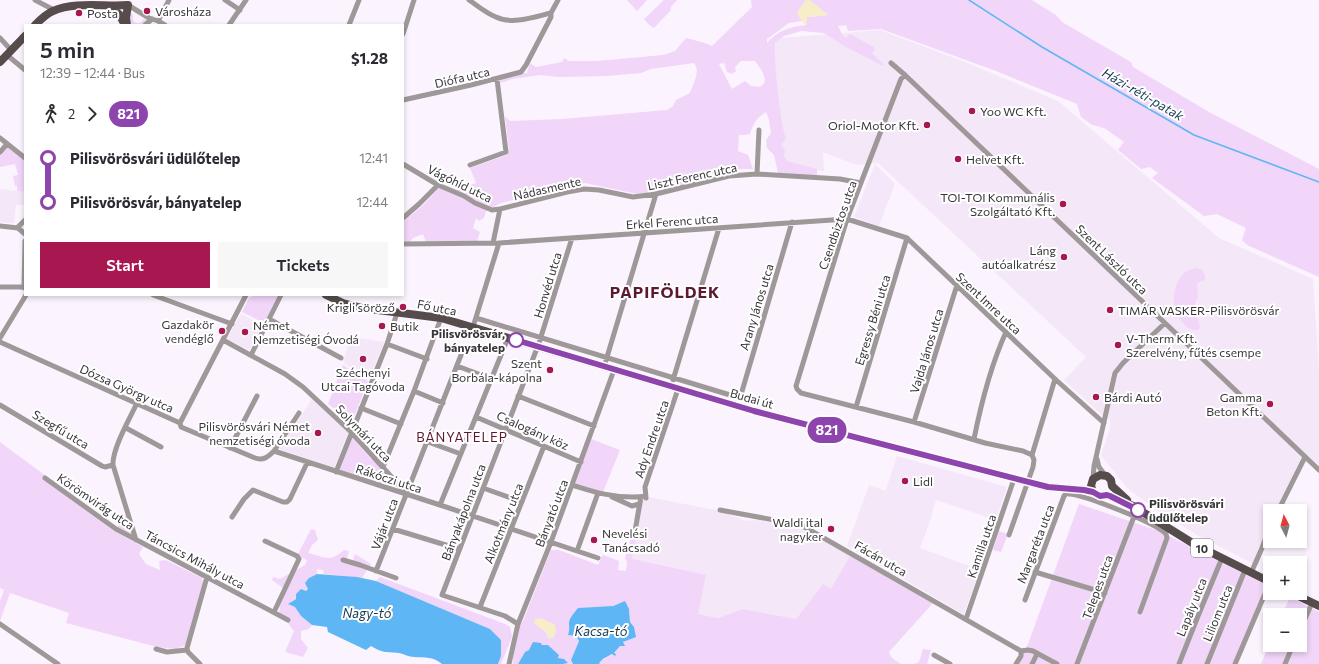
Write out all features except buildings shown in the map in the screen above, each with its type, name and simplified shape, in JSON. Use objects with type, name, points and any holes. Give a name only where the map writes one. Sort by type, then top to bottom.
[{"type":"main road","points":[[36,24],[44,16],[54,10],[90,5],[127,6]]},
{"type":"main road","points":[[109,6],[119,14],[125,24]]},
{"type":"main road","points":[[119,14],[121,9],[127,6]]},
{"type":"main road","points":[[126,24],[127,6]]},
{"type":"main road","points":[[0,62],[24,37]]},
{"type":"main road","name":"Fő utca","points":[[328,296],[343,303],[358,307],[441,318],[473,327]]},
{"type":"main road","name":"Budai út","points":[[473,327],[780,418],[1065,492]]},
{"type":"main road","name":"10","points":[[1065,492],[1081,486],[1100,475],[1105,475],[1109,478],[1112,486],[1135,510]]},
{"type":"main road","points":[[1092,480],[1091,488],[1093,492]]},
{"type":"main road","points":[[1107,495],[1112,489],[1112,486]]},
{"type":"main road","name":"10","points":[[1065,492],[1093,492],[1100,496],[1107,495],[1135,510]]},
{"type":"main road","name":"Budai út","points":[[1135,510],[1194,544],[1263,578]]},
{"type":"street","points":[[36,0],[54,10]]},
{"type":"street","points":[[158,21],[169,0]]},
{"type":"street","points":[[225,0],[240,10]]},
{"type":"street","points":[[230,24],[246,0]]},
{"type":"street","points":[[349,24],[359,0]]},
{"type":"street","points":[[404,31],[414,0]]},
{"type":"street","points":[[472,1],[495,17],[505,20],[516,20],[551,13],[558,0]]},
{"type":"street","points":[[127,6],[163,24]]},
{"type":"street","name":"Diófa utca","points":[[404,100],[497,79],[521,72],[551,17],[551,13]]},
{"type":"street","points":[[146,24],[152,19]]},
{"type":"street","points":[[0,38],[9,53],[24,69]]},
{"type":"street","name":"Szent László utca","points":[[890,63],[905,74],[1282,437],[1319,470]]},
{"type":"street","name":"Csendbiztos utca","points":[[856,407],[804,394],[798,391],[796,386],[848,219],[901,79],[905,74]]},
{"type":"street","points":[[470,165],[506,152],[497,79]]},
{"type":"street","points":[[757,174],[759,130]]},
{"type":"street","points":[[0,138],[24,157]]},
{"type":"street","points":[[0,152],[7,144]]},
{"type":"street","name":"Vágóhíd utca","points":[[404,165],[438,185],[464,196],[475,203],[492,210],[500,209],[496,243],[473,327]]},
{"type":"street","name":"Liszt Ferenc utca","points":[[599,190],[633,197],[656,194],[729,176],[757,174],[840,179],[862,182]]},
{"type":"street","points":[[404,217],[438,185]]},
{"type":"street","name":"Nádasmente","points":[[500,209],[567,192],[584,189],[599,190]]},
{"type":"street","points":[[604,367],[656,194]]},
{"type":"street","name":"Erkel Ferenc utca","points":[[404,244],[496,243],[848,219]]},
{"type":"street","name":"Szent Imre utca","points":[[848,219],[907,238],[1055,379],[1104,423]]},
{"type":"street","points":[[17,228],[24,221]]},
{"type":"street","name":"Arany János utca","points":[[740,398],[792,222]]},
{"type":"street","points":[[0,226],[17,228],[24,233]]},
{"type":"street","name":"Ady Endre utca","points":[[635,531],[639,504],[644,497],[675,388],[674,378],[719,228]]},
{"type":"street","name":"Honvéd utca","points":[[538,347],[572,238]]},
{"type":"street","name":"Egressy Béni utca","points":[[856,407],[907,238]]},
{"type":"street","name":"Vajda János utca","points":[[914,422],[957,285]]},
{"type":"street","points":[[0,287],[24,288]]},
{"type":"street","points":[[0,338],[25,296]]},
{"type":"street","points":[[156,296],[232,324]]},
{"type":"street","name":"Dózsa György utca","points":[[0,342],[180,423],[246,296]]},
{"type":"street","points":[[250,355],[280,296]]},
{"type":"street","points":[[336,472],[387,344],[397,312]]},
{"type":"street","points":[[383,467],[427,359],[441,318]]},
{"type":"street","name":"Budai út","points":[[476,318],[740,398]]},
{"type":"street","points":[[269,319],[341,358]]},
{"type":"street","points":[[1092,480],[1115,374],[1123,363],[1165,323]]},
{"type":"street","points":[[974,440],[997,355],[1006,332]]},
{"type":"street","points":[[440,505],[508,338]]},
{"type":"street","name":"Solymári utca","points":[[223,340],[303,387],[351,432],[406,494]]},
{"type":"street","points":[[387,344],[427,359]]},
{"type":"street","name":"Bányakápolna utca","points":[[480,607],[442,595],[538,347]]},
{"type":"street","name":"Vájár utca","points":[[376,571],[394,529],[406,494],[428,442],[463,350]]},
{"type":"street","points":[[457,366],[492,379]]},
{"type":"street","name":"Bányató utca","points":[[509,664],[518,624],[551,542],[614,370]]},
{"type":"street","points":[[1009,535],[1034,464],[1032,455],[1055,379]]},
{"type":"street","points":[[414,391],[443,402]]},
{"type":"street","points":[[230,448],[257,396]]},
{"type":"street","points":[[518,396],[594,426]]},
{"type":"street","points":[[113,465],[114,457],[137,403]]},
{"type":"street","name":"Szegfű utca","points":[[0,405],[102,466],[105,467],[113,465]]},
{"type":"street","points":[[856,407],[974,440],[1023,451],[1032,455]]},
{"type":"street","points":[[361,408],[401,424]]},
{"type":"street","points":[[180,423],[181,427],[258,459],[263,459],[268,457],[274,451],[299,414]]},
{"type":"street","name":"Csalogány köz","points":[[476,417],[581,462]]},
{"type":"street","points":[[126,428],[161,447]]},
{"type":"street","points":[[428,442],[461,454]]},
{"type":"street","name":"Alkotmány utca","points":[[480,607],[544,446]]},
{"type":"street","name":"Rákóczi utca","points":[[274,451],[511,528],[598,558]]},
{"type":"street","points":[[1096,456],[1099,467],[1105,475]]},
{"type":"street","points":[[1282,504],[1305,457]]},
{"type":"street","points":[[232,517],[244,499],[253,490],[283,502],[287,502],[290,499],[308,463]]},
{"type":"street","name":"Táncsics Mihály utca","points":[[113,465],[136,540],[288,620]]},
{"type":"street","name":"Körömvirág utca","points":[[45,478],[116,529],[136,540]]},
{"type":"street","name":"Kamilla utca","points":[[966,619],[1014,479]]},
{"type":"street","points":[[572,485],[610,496],[644,497]]},
{"type":"street","points":[[483,488],[522,502]]},
{"type":"street","name":"Budai út","points":[[1065,492],[1135,510],[1165,532],[1167,538],[1140,612]]},
{"type":"street","name":"Margaréta utca","points":[[1025,600],[1065,492]]},
{"type":"street","points":[[577,551],[598,493]]},
{"type":"street","points":[[610,496],[632,506],[639,504]]},
{"type":"street","points":[[624,497],[626,500],[625,503]]},
{"type":"street","name":"Fácán utca","points":[[720,510],[802,525],[1021,651],[1028,650],[1057,664]]},
{"type":"street","name":"Telepes utca","points":[[1077,664],[1135,510]]},
{"type":"street","points":[[394,529],[459,550]]},
{"type":"street","points":[[265,541],[297,556],[299,559],[274,612]]},
{"type":"street","name":"Liliom utca","points":[[1207,664],[1248,571],[1263,545]]},
{"type":"street","name":"Lapály utca","points":[[1180,664],[1222,558]]},
{"type":"street","points":[[343,560],[396,578]]},
{"type":"street","points":[[1035,572],[1105,593]]},
{"type":"street","points":[[187,650],[207,577]]},
{"type":"street","points":[[1235,664],[1263,598]]},
{"type":"street","points":[[1307,619],[1316,604]]},
{"type":"street","points":[[480,607],[505,616],[518,624]]},
{"type":"street","points":[[0,624],[58,664]]},
{"type":"street","points":[[156,649],[167,652],[187,650]]},
{"type":"street","points":[[187,650],[200,664]]},
{"type":"street","points":[[1016,664],[1021,656],[1021,651]]},
{"type":"street","points":[[1285,664],[1290,652]]},
{"type":"street","points":[[1032,664],[1037,654]]},
{"type":"street","points":[[934,655],[950,664]]},
{"type":"shaded area","points":[[627,0],[647,0],[637,11]]},
{"type":"shaded area","points":[[664,0],[677,0],[671,7],[671,10],[654,28],[644,19]]},
{"type":"shaded area","points":[[751,0],[806,0],[797,13],[802,21],[789,23],[767,39],[767,43],[780,32],[806,25],[807,17],[828,15],[809,0],[1032,0],[1056,15],[1062,22],[1131,62],[1133,67],[1209,112],[1319,169],[1319,277],[1247,245],[1242,240],[1246,228],[1217,214],[1204,216],[1152,178],[1158,173],[1150,167],[1141,169],[1118,150],[1124,142],[1104,128],[1092,125],[1081,117],[1077,104],[996,71],[881,29],[848,31],[846,25],[838,26],[843,36],[847,38],[850,34],[874,47],[875,49],[872,53],[884,65],[883,66],[844,46],[824,33],[801,31],[784,36],[775,43],[775,65],[779,102],[786,139],[781,145],[785,150],[784,156],[787,161],[817,169],[817,176],[778,173],[774,155],[767,148],[766,140],[771,133],[766,112],[756,121],[750,134],[739,135],[738,151],[748,155],[753,169],[729,169],[698,181],[663,191],[637,194],[585,183],[501,203],[486,211],[484,218],[479,221],[476,218],[473,228],[480,232],[477,241],[426,242],[423,234],[413,238],[410,242],[404,242],[404,221],[421,207],[442,185],[455,190],[476,183],[470,168],[507,155],[509,151],[505,116],[510,121],[562,119],[667,110],[673,106],[676,100],[690,93],[696,78],[697,70],[694,63],[651,69],[641,73],[607,76],[559,77],[540,75],[512,79],[501,83],[499,79],[527,73],[530,63],[536,67],[562,62],[564,58],[569,61],[597,61],[663,55],[675,51],[686,38],[712,46],[752,7]],"holes":[[[741,61],[755,61],[765,78],[765,81],[760,87],[751,86],[745,81],[732,89],[719,64],[724,63],[727,72],[732,74],[736,71],[735,67]]]},
{"type":"shaded area","points":[[130,12],[136,23],[140,23],[144,19],[147,20],[142,24],[131,24]]},
{"type":"shaded area","points":[[880,30],[965,62],[1058,101],[1219,238],[1313,279],[1319,373],[1319,465],[1309,456],[1284,504],[1263,504],[1264,548],[1258,566],[1199,536],[1158,511],[1127,488],[1101,455],[1110,429],[1110,419],[1102,415],[1064,380],[1086,357],[878,163],[856,165],[823,152],[824,171],[778,168],[770,39]]},
{"type":"shaded area","points":[[7,147],[24,160],[24,192],[17,191],[17,186],[15,186],[13,176],[18,175],[15,164],[0,167],[0,155]]},
{"type":"shaded area","points":[[875,164],[895,184],[879,226],[854,217]]},
{"type":"shaded area","points":[[0,189],[24,192],[24,205],[16,205],[14,223],[0,222]]},
{"type":"shaded area","points":[[1196,268],[1202,270],[1205,280],[1199,282],[1197,285],[1198,297],[1192,310],[1197,317],[1200,327],[1199,330],[1193,330],[1188,328],[1179,319],[1175,307],[1174,296],[1177,284],[1183,274],[1188,270]]},
{"type":"shaded area","points":[[253,296],[278,296],[264,323],[242,312],[249,298]]},
{"type":"shaded area","name":"Német Nemzetiségi Óvodá","points":[[241,314],[262,325],[249,350],[227,339]]},
{"type":"shaded area","points":[[352,337],[384,342],[370,379],[345,364],[343,360]]},
{"type":"shaded area","points":[[343,365],[368,381],[352,422],[347,423],[339,417],[338,412],[328,404]]},
{"type":"shaded area","name":"Pilisvörösvári Német nemzetiségi óvoda","points":[[312,399],[348,433],[334,468],[279,449]]},
{"type":"shaded area","points":[[352,437],[386,475],[386,480],[384,482],[379,484],[342,472],[340,470]]},
{"type":"shaded area","points":[[591,439],[620,450],[603,492],[575,484]]},
{"type":"shaded area","points":[[0,442],[69,493],[67,497],[114,531],[143,547],[139,554],[146,564],[160,570],[159,561],[166,560],[202,578],[203,584],[186,645],[176,649],[157,647],[66,623],[69,613],[10,593],[0,621],[0,601],[4,590],[0,588]]},
{"type":"shaded area","points":[[897,456],[1007,487],[996,520],[936,500],[929,524],[880,508]]},
{"type":"shaded area","points":[[869,485],[886,491],[880,508],[929,524],[920,548],[980,570],[963,614],[847,546]]},
{"type":"shaded area","points":[[648,497],[720,511],[746,521],[755,520],[801,528],[850,556],[831,590],[823,584],[796,619],[743,609],[718,618],[697,614],[632,559],[644,499]]},
{"type":"shaded area","points":[[644,499],[632,559],[706,575],[698,614],[718,618],[743,609],[796,619],[823,584],[831,589],[850,556],[933,603],[889,652],[892,658],[901,664],[600,664],[599,663],[613,654],[625,641],[631,639],[634,627],[630,622],[629,609],[619,603],[607,607],[591,607],[569,621],[570,629],[579,641],[571,660],[573,664],[563,664],[568,663],[558,658],[559,655],[548,645],[542,645],[525,652],[518,664],[512,664],[519,625],[523,621],[551,550],[559,550],[598,565],[603,555],[619,561],[618,570],[626,571],[627,562],[625,558],[633,531],[636,507]],"holes":[[[540,618],[555,625],[549,639]]]},
{"type":"shaded area","points":[[1079,504],[1159,531],[1263,583],[1263,600],[1265,600],[1238,664],[1017,664],[1028,644]]},
{"type":"shaded area","points":[[128,513],[129,523],[135,539],[117,529],[122,519]]},
{"type":"shaded area","points":[[311,529],[315,530],[318,540],[312,545],[308,553],[330,558],[344,550],[349,551],[346,563],[352,564],[355,554],[371,564],[362,578],[324,574],[323,570],[317,569],[317,574],[309,578],[308,589],[288,604],[295,607],[301,616],[312,625],[309,629],[301,631],[301,639],[308,648],[303,657],[285,652],[294,631],[279,612],[280,608],[276,601],[280,595],[284,596],[286,590],[272,580],[273,577],[280,579],[305,565],[307,560],[300,557],[298,554]]},
{"type":"shaded area","points":[[999,531],[1008,534],[1001,552],[993,550]]},
{"type":"shaded area","points":[[380,577],[510,627],[512,637],[501,664],[498,664],[501,656],[490,629],[376,581]]},
{"type":"shaded area","points":[[1289,600],[1296,600],[1319,612],[1319,664],[1261,664],[1266,652],[1307,652],[1307,608],[1285,608]]},
{"type":"shaded area","points":[[923,649],[931,650],[927,664],[914,664],[919,662]]},
{"type":"sand","points":[[806,0],[809,0],[828,15],[807,17],[806,25],[797,13]]},
{"type":"sand","points":[[540,618],[555,625],[556,632],[554,637],[549,639],[547,633],[534,623],[535,620]]},
{"type":"water","name":"Nagy-tó","points":[[317,574],[357,577],[376,581],[490,629],[501,640],[501,656],[498,664],[442,664],[439,661],[432,659],[384,652],[371,646],[366,650],[328,632],[327,627],[312,625],[301,616],[295,607],[288,604],[296,599],[296,594],[301,589],[306,591],[308,589],[305,583],[309,578]]},
{"type":"water","name":"Kacsa-tó","points":[[625,601],[629,609],[630,622],[634,627],[636,637],[623,642],[625,646],[620,646],[614,653],[616,654],[615,656],[612,654],[603,659],[599,663],[600,664],[573,664],[571,660],[579,641],[576,636],[568,635],[571,616],[578,608],[613,606]]},
{"type":"water","name":"Kacsa-tó","points":[[533,642],[548,645],[559,655],[558,658],[564,659],[568,663],[518,664],[525,652],[529,650]]},
{"type":"waterway","name":"Házi-réti-patak","points":[[969,0],[1042,47],[1194,135],[1319,182]]},
{"type":"bus line","name":"821","points":[[516,340],[671,387],[813,427],[1048,487],[1084,490],[1093,492],[1100,496],[1107,495],[1133,506],[1138,510]]},
{"type":"place","name":"Városháza","points":[[147,11]]},
{"type":"place","name":"Posta","points":[[79,13]]},
{"type":"place","name":"Yoo WC Kft.","points":[[972,111]]},
{"type":"place","name":"Oriol-Motor Kft.","points":[[927,125]]},
{"type":"place","name":"Helvet Kft.","points":[[958,159]]},
{"type":"place","name":"TOI-TOI Kommunális Szolgáltató Kft.","points":[[1063,204]]},
{"type":"place","name":"Láng autóalkatrész","points":[[1064,257]]},
{"type":"place","name":"Krigli söröző","points":[[403,307]]},
{"type":"place","name":"TIMÁR VASKER-Pilisvörösvár","points":[[1110,310]]},
{"type":"place","name":"Butik","points":[[382,326]]},
{"type":"place","name":"Gazdakör vendéglő","points":[[222,331]]},
{"type":"place","name":"Német Nemzetiségi Óvodá","points":[[245,332]]},
{"type":"place","name":"Pilisvörösvár, bányatelep","points":[[516,340]]},
{"type":"place","name":"V-Therm Kft. Szerelvény, fűtés csempe","points":[[1118,345]]},
{"type":"place","name":"Széchenyi Utcai Tagóvoda","points":[[363,359]]},
{"type":"place","name":"Szent Borbála-kápolna","points":[[550,370]]},
{"type":"place","name":"Bárdi Autó","points":[[1096,397]]},
{"type":"place","name":"Gamma Beton Kft.","points":[[1270,404]]},
{"type":"place","name":"Pilisvörösvári Német nemzetiségi óvoda","points":[[318,433]]},
{"type":"place","name":"Lidl","points":[[905,481]]},
{"type":"place","name":"Pilisvörösvári üdülőtelep","points":[[1138,510]]},
{"type":"place","name":"Waldi ital nagyker","points":[[831,529]]},
{"type":"place","name":"Nevelési Tanácsadó","points":[[594,540]]},
{"type":"district","name":"PAPIFÖLDEK","points":[[665,291]]},
{"type":"district","name":"BÁNYATELEP","points":[[462,437]]}]
